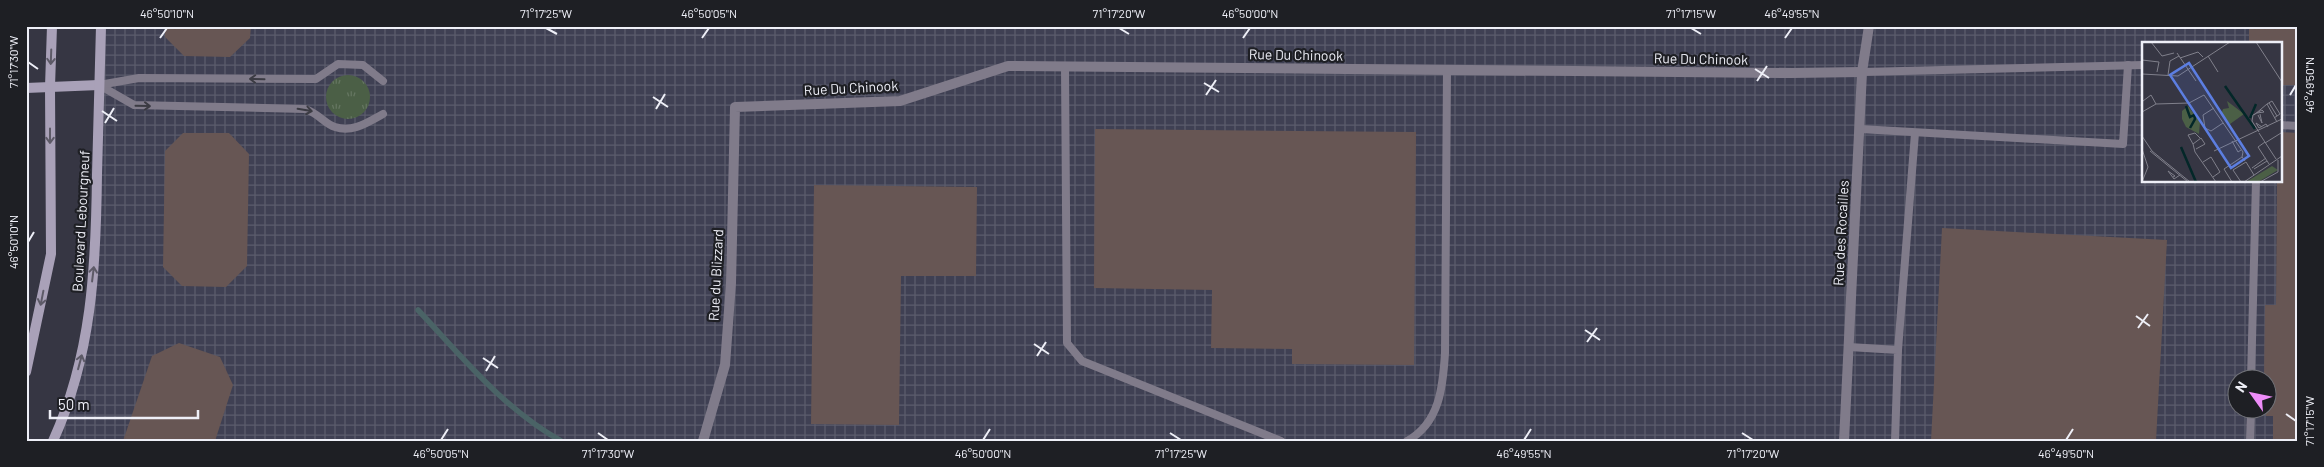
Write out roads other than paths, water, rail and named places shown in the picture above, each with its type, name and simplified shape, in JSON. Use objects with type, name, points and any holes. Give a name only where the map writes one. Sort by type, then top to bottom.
[{"type":"main road","name":"Boulevard Lebourgneuf","points":[[26,372],[51,254],[50,87],[52,26]]},
{"type":"main road","name":"Boulevard Lebourgneuf","points":[[53,441],[68,409],[86,340],[96,254],[101,26]]},
{"type":"main road","points":[[26,88],[99,85]]},
{"type":"street","name":"Rue des Rocailles","points":[[1844,441],[1862,72],[1869,26]]},
{"type":"street","name":"Rue Du Chinook","points":[[735,107],[900,101],[1008,66],[1862,72]]},
{"type":"street","name":"Rue du Blizzard","points":[[703,441],[725,365],[731,283],[735,107]]},
{"type":"lane","points":[[99,85],[139,78],[316,79],[338,64],[363,65],[383,81]]},
{"type":"lane","points":[[1860,129],[2123,144],[2128,65]]},
{"type":"lane","points":[[1862,72],[2142,65]]},
{"type":"lane","points":[[1065,67],[1067,343],[1082,361],[1281,441]]},
{"type":"lane","points":[[1407,441],[1416,436],[1434,414],[1442,390],[1445,353],[1447,70]]},
{"type":"lane","points":[[99,85],[134,106],[305,109],[315,112],[334,127],[355,128],[383,114]]},
{"type":"lane","points":[[2282,126],[2298,126]]},
{"type":"lane","points":[[1895,441],[1898,350],[1915,133]]},
{"type":"lane","points":[[2251,370],[2256,182]]},
{"type":"lane","points":[[1848,347],[1898,350]]},
{"type":"lane","points":[[2250,420],[2250,441]]},
{"type":"waterway","points":[[418,310],[502,398],[540,428],[561,441]]}]
